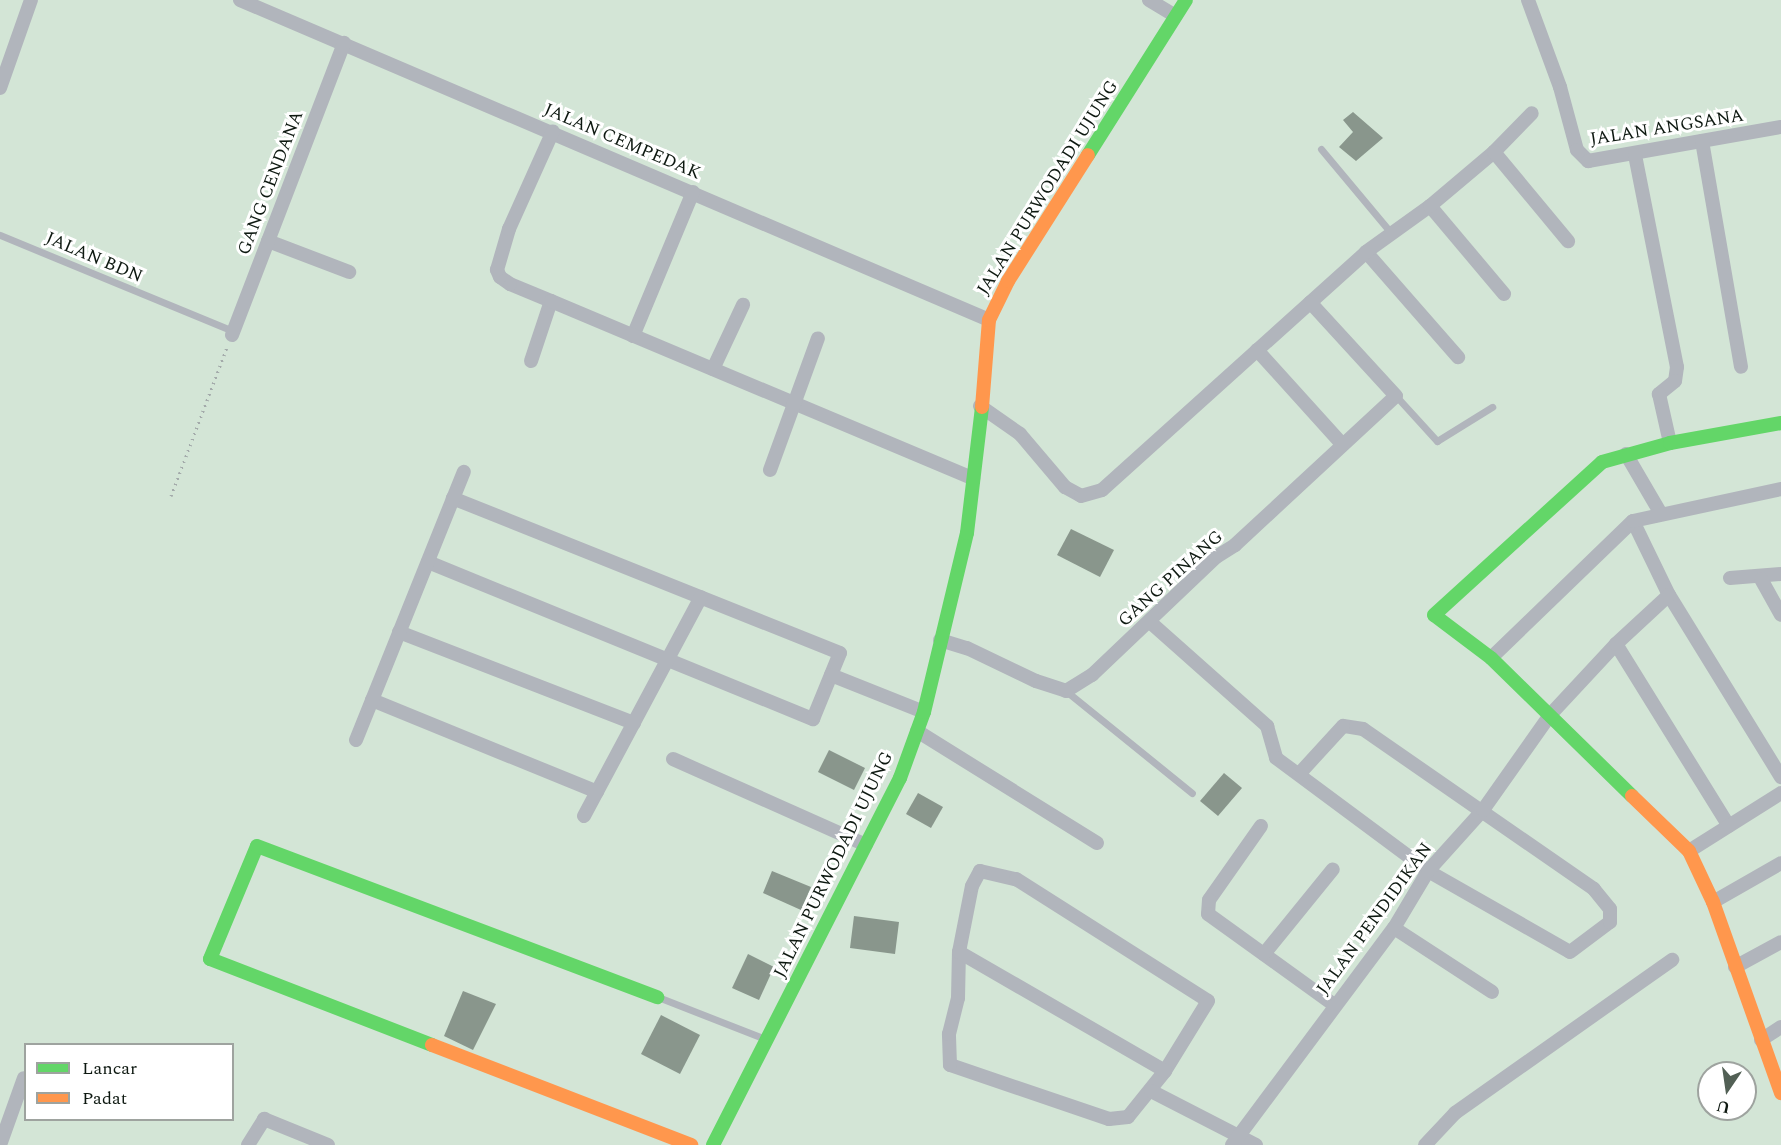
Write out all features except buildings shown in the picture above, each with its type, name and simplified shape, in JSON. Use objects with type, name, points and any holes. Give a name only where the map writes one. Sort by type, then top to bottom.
[{"type":"street","points":[[0,88],[31,0]]},
{"type":"street","name":"JALAN CEMPEDAK","points":[[241,0],[553,131],[989,320]]},
{"type":"street","points":[[1149,0],[1176,16]]},
{"type":"street","name":"JALAN PURWODADI UJUNG","points":[[712,1145],[900,778],[918,731],[967,533],[980,406],[990,348],[989,320],[1008,281],[1186,0]]},
{"type":"street","name":"JALAN ANGSANA","points":[[1528,0],[1581,157],[1588,161],[1635,155],[1781,127]]},
{"type":"street","name":"GANG CENDANA","points":[[232,333],[344,44]]},
{"type":"street","points":[[980,406],[1020,434],[1065,487],[1081,496],[1102,490],[1366,252],[1430,206],[1494,152],[1532,112]]},
{"type":"street","points":[[553,131],[508,229],[498,270],[500,277],[510,284],[550,301],[973,477]]},
{"type":"street","points":[[1702,141],[1741,367]]},
{"type":"street","points":[[1494,152],[1568,242]]},
{"type":"street","points":[[1635,155],[1677,367],[1675,381],[1659,394],[1670,443]]},
{"type":"street","points":[[633,336],[693,192]]},
{"type":"street","points":[[1430,206],[1504,294]]},
{"type":"street","points":[[268,241],[350,272]]},
{"type":"street","points":[[1366,252],[1458,357]]},
{"type":"street","points":[[531,361],[550,301]]},
{"type":"street","points":[[1310,302],[1396,396]]},
{"type":"street","points":[[713,369],[743,304]]},
{"type":"street","points":[[770,471],[818,338]]},
{"type":"street","points":[[1257,350],[1341,443]]},
{"type":"street","name":"GANG PINANG","points":[[1066,691],[1092,675],[1341,443],[1396,396]]},
{"type":"street","points":[[1781,423],[1670,443],[1602,462],[1434,615],[1491,658],[1689,851],[1713,902],[1781,1093]]},
{"type":"street","points":[[1626,454],[1661,514]]},
{"type":"street","points":[[356,740],[464,472]]},
{"type":"street","points":[[1491,658],[1634,521],[1781,489]]},
{"type":"street","points":[[428,562],[813,719],[840,653],[453,498]]},
{"type":"street","points":[[1634,521],[1670,594],[1781,777]]},
{"type":"street","points":[[1730,578],[1761,579],[1781,574]]},
{"type":"street","points":[[1761,579],[1781,615]]},
{"type":"street","name":"JALAN PENDIDIKAN","points":[[1235,1139],[1394,927],[1428,871],[1483,810],[1550,715],[1616,644],[1670,594]]},
{"type":"street","points":[[584,816],[701,597]]},
{"type":"street","points":[[1150,622],[1267,726],[1276,758],[1428,871],[1570,952],[1606,927],[1610,909],[1594,889],[1483,810],[1352,725],[1343,726],[1329,738],[1299,774]]},
{"type":"street","points":[[399,632],[634,723]]},
{"type":"street","points":[[940,640],[967,648],[1036,681],[1066,691]]},
{"type":"street","points":[[1616,644],[1729,826]]},
{"type":"street","points":[[831,675],[924,712]]},
{"type":"street","points":[[372,700],[597,792]]},
{"type":"street","points":[[918,731],[1097,843]]},
{"type":"street","points":[[673,759],[866,845]]},
{"type":"street","points":[[1689,851],[1781,793]]},
{"type":"street","points":[[1261,826],[1207,908],[1213,918],[1334,1005]]},
{"type":"street","points":[[657,997],[257,846],[210,959],[691,1145]]},
{"type":"street","points":[[1713,902],[1781,863]]},
{"type":"street","points":[[1264,954],[1334,869]]},
{"type":"street","points":[[980,871],[1016,879],[1208,1001],[1165,1071],[1128,1117],[1109,1119],[950,1065],[950,1034],[958,998],[959,952],[972,886],[980,871]]},
{"type":"street","points":[[1394,927],[1492,992]]},
{"type":"street","points":[[1735,967],[1781,942]]},
{"type":"street","points":[[959,952],[1165,1071]]},
{"type":"street","points":[[1425,1145],[1455,1113],[1672,960]]},
{"type":"street","points":[[1761,1040],[1781,1027]]},
{"type":"street","points":[[0,1144],[24,1078]]},
{"type":"street","points":[[1151,1090],[1235,1139],[1256,1145]]},
{"type":"street","points":[[248,1145],[264,1119],[328,1145]]},
{"type":"lane","points":[[1321,149],[1392,234]]},
{"type":"lane","name":"JALAN BDN","points":[[0,235],[232,333]]},
{"type":"lane","points":[[1396,396],[1437,441],[1492,407]]},
{"type":"lane","points":[[1066,691],[1192,792]]},
{"type":"lane","points":[[657,997],[767,1040]]},
{"type":"path","points":[[171,496],[232,333]]},
{"type":"traffic: fast","points":[[1088,155],[1186,0]]},
{"type":"traffic: fast","points":[[713,1145],[900,778],[924,712],[967,533],[982,407]]},
{"type":"traffic: fast","points":[[1632,796],[1491,658],[1434,615],[1602,462],[1670,443],[1781,423]]},
{"type":"traffic: fast","points":[[432,1045],[210,959],[257,846],[657,997]]},
{"type":"traffic: slow","points":[[982,407],[989,320],[1008,281],[1088,155]]},
{"type":"traffic: slow","points":[[1632,796],[1689,851],[1713,902],[1781,1093]]},
{"type":"traffic: slow","points":[[432,1045],[691,1145]]}]
